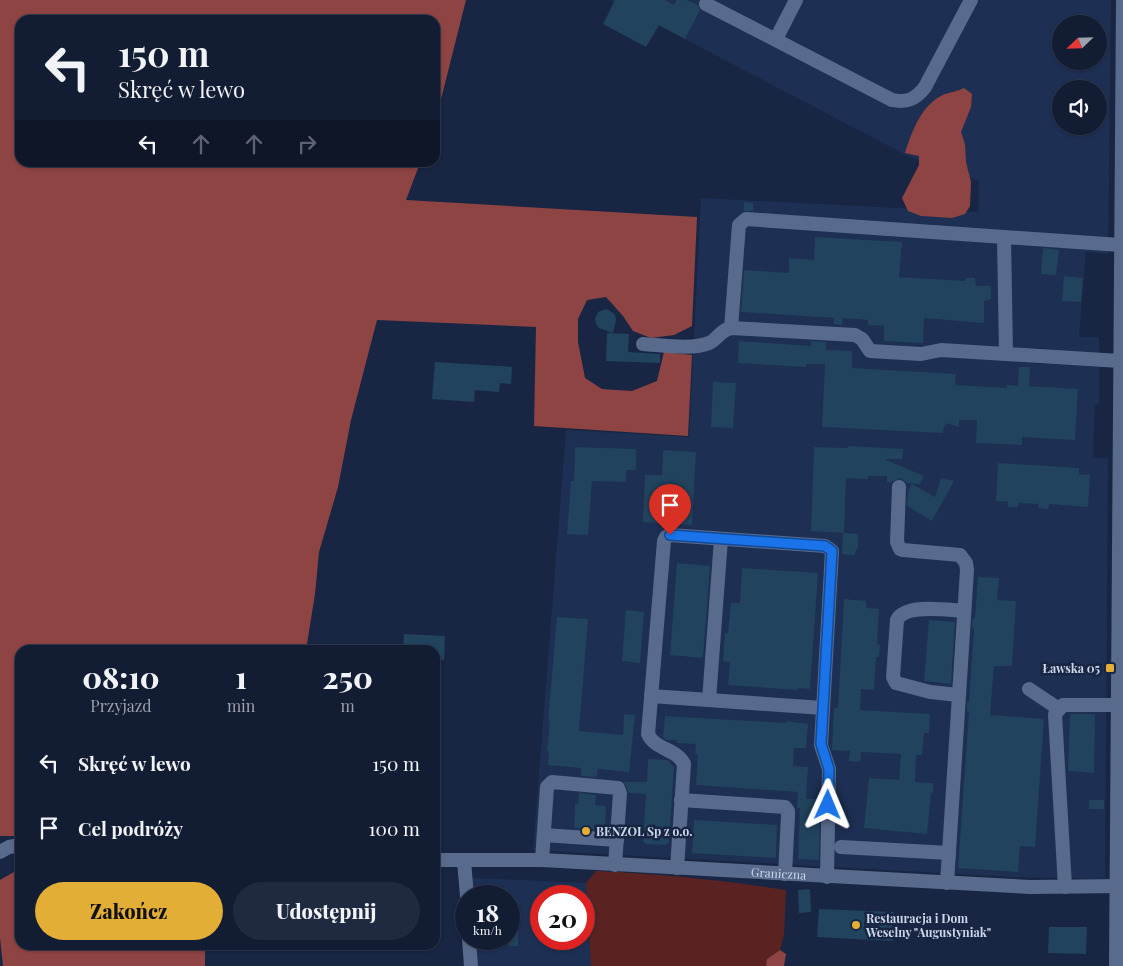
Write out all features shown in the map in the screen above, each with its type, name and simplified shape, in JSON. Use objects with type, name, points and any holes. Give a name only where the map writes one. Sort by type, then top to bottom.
[{"type":"street","points":[[776,39],[796,0]]},
{"type":"street","points":[[706,4],[892,100],[902,102],[911,100],[919,95],[925,87],[971,0]]},
{"type":"street","points":[[1116,966],[1120,886],[1118,705],[1123,0]]},
{"type":"street","points":[[731,328],[739,225],[746,219],[1120,245]]},
{"type":"street","points":[[1004,237],[1006,353]]},
{"type":"street","points":[[643,344],[698,346],[710,342],[724,329],[731,328],[855,335],[862,339],[870,351],[922,354],[941,350],[1120,361]]},
{"type":"street","points":[[899,487],[898,546],[903,550],[960,554],[966,563],[967,570],[946,883]]},
{"type":"street","points":[[677,868],[684,764],[677,754],[655,744],[648,734],[666,537],[670,535],[825,546],[832,551],[821,744],[829,769],[827,877]]},
{"type":"street","points":[[709,700],[721,539]]},
{"type":"street","points":[[959,695],[930,692],[896,683],[893,677],[897,620],[899,616],[903,613],[929,608],[964,611]]},
{"type":"street","points":[[1029,689],[1059,709]]},
{"type":"street","points":[[651,696],[823,708]]},
{"type":"street","points":[[1065,886],[1055,714],[1063,705],[1118,705]]},
{"type":"street","points":[[542,860],[547,787],[552,782],[618,788],[620,793],[616,864]]},
{"type":"street","points":[[681,800],[785,807],[788,811],[785,874]]},
{"type":"street","points":[[544,836],[617,840]]},
{"type":"street","points":[[0,852],[15,846]]},
{"type":"street","points":[[841,847],[949,853]]},
{"type":"street","name":"Graniczna","points":[[440,860],[542,860],[1030,887],[1120,886]]},
{"type":"street","points":[[464,861],[465,885]]},
{"type":"street","points":[[470,950],[471,966]]},
{"type":"shaded area","points":[[0,0],[466,0],[440,103],[440,15],[15,15],[15,167],[418,167],[406,200],[697,217],[692,326],[674,335],[651,338],[633,331],[606,297],[587,300],[578,319],[578,342],[585,378],[602,389],[632,391],[657,381],[664,352],[692,355],[688,436],[534,426],[536,327],[377,320],[351,420],[338,487],[319,552],[307,645],[15,645],[15,836],[0,836]]},
{"type":"shaded area","points":[[610,0],[1111,0],[1108,254],[1086,252],[1079,337],[1099,337],[1099,404],[1095,405],[1093,458],[1108,458],[1105,879],[1012,877],[533,850],[566,430],[689,437],[701,198],[978,212],[979,181],[908,156]]},
{"type":"shaded area","points":[[964,88],[972,94],[971,107],[961,132],[965,144],[966,162],[971,182],[970,206],[965,214],[952,218],[921,216],[908,211],[902,198],[919,165],[919,156],[905,153],[915,127],[924,111],[937,98]]},
{"type":"shaded area","points":[[596,871],[691,878],[786,890],[784,935],[780,950],[767,959],[766,966],[591,966],[590,950],[595,950],[595,885],[586,885]]},
{"type":"shaded area","points":[[15,872],[15,950],[205,950],[205,966],[3,966],[0,938],[0,880]]},
{"type":"shaded area","points":[[471,878],[586,883],[586,885],[530,885],[530,950],[590,950],[591,966],[477,966],[476,950],[520,950],[520,885],[471,885]]},
{"type":"shaded area","points":[[780,950],[786,954],[784,966],[766,966],[767,959]]},
{"type":"building","points":[[615,0],[665,0],[674,5],[676,0],[687,0],[698,5],[700,10],[685,39],[659,25],[646,47],[603,24]]},
{"type":"building","points":[[744,202],[753,203],[753,211],[744,211]]},
{"type":"building","points":[[815,237],[902,242],[899,277],[965,281],[966,278],[975,278],[976,286],[991,286],[991,299],[984,301],[984,323],[924,318],[923,343],[884,341],[884,326],[868,325],[868,320],[843,318],[842,325],[834,324],[834,318],[741,312],[744,270],[789,273],[789,258],[814,260]]},
{"type":"building","points":[[1043,248],[1059,250],[1056,275],[1041,274]]},
{"type":"building","points":[[1064,276],[1083,278],[1081,302],[1062,301]]},
{"type":"building","points":[[606,309],[615,315],[616,320],[613,333],[599,328],[596,324],[595,319],[598,312]]},
{"type":"building","points":[[607,333],[629,334],[628,352],[660,354],[660,363],[606,361]]},
{"type":"building","points":[[739,341],[811,346],[811,341],[826,342],[826,350],[852,351],[852,368],[956,374],[955,385],[1007,388],[1007,385],[1018,386],[1019,367],[1030,367],[1029,386],[1078,389],[1075,440],[1022,437],[1022,445],[976,443],[977,420],[959,420],[959,427],[946,423],[942,433],[822,427],[825,364],[806,364],[806,367],[738,363]]},
{"type":"building","points":[[435,362],[512,367],[511,384],[500,383],[499,392],[475,390],[474,402],[432,399]]},
{"type":"building","points":[[713,382],[736,383],[733,428],[711,427]]},
{"type":"building","points":[[848,446],[903,449],[902,459],[884,459],[924,476],[920,484],[907,483],[900,478],[887,482],[887,476],[868,476],[868,479],[846,478],[844,533],[811,531],[814,447],[848,448]]},
{"type":"building","points":[[575,447],[636,449],[636,470],[626,470],[626,482],[592,481],[588,535],[567,534],[571,481],[574,481]]},
{"type":"building","points":[[663,450],[696,452],[692,525],[643,522],[645,475],[662,475]]},
{"type":"building","points":[[998,463],[1079,468],[1079,474],[1090,475],[1088,507],[1049,504],[1048,509],[1038,508],[1039,504],[1018,503],[1018,507],[1008,507],[1008,502],[996,501]]},
{"type":"building","points":[[941,478],[954,481],[932,521],[907,506],[908,492],[912,484],[935,497]]},
{"type":"building","points":[[843,533],[858,534],[858,549],[856,549],[855,555],[842,554]]},
{"type":"building","points":[[677,563],[710,566],[703,658],[670,655]]},
{"type":"building","points":[[742,568],[818,573],[810,689],[797,688],[797,690],[728,685],[730,662],[723,661],[725,633],[728,633],[731,603],[740,603]]},
{"type":"building","points":[[978,577],[999,578],[997,600],[1016,601],[1012,666],[994,666],[990,715],[1044,719],[1035,847],[1020,846],[1018,872],[958,868],[969,712],[967,711],[967,702],[969,702],[974,628],[972,628],[973,618],[975,618]]},
{"type":"building","points":[[844,599],[866,601],[866,608],[879,609],[877,644],[880,645],[879,657],[876,657],[874,690],[861,689],[860,710],[930,714],[929,733],[924,733],[922,755],[916,755],[915,782],[933,783],[927,834],[864,828],[869,778],[899,780],[901,754],[861,752],[860,762],[849,761],[850,751],[832,750],[834,708],[838,708]]},
{"type":"building","points":[[626,610],[644,612],[640,663],[622,661]]},
{"type":"building","points":[[557,617],[588,619],[579,731],[623,735],[624,714],[635,715],[629,772],[598,769],[597,777],[581,776],[581,768],[548,765],[549,751],[547,751],[550,721],[548,721]]},
{"type":"building","points":[[929,620],[955,622],[951,684],[924,681]]},
{"type":"building","points":[[404,634],[445,636],[444,660],[440,660],[440,645],[403,645]]},
{"type":"building","points":[[1070,714],[1095,714],[1094,773],[1068,771]]},
{"type":"building","points":[[665,716],[786,723],[786,721],[808,724],[806,748],[794,748],[793,766],[808,767],[806,799],[820,799],[819,860],[798,859],[800,808],[797,808],[798,792],[696,785],[698,755],[695,754],[696,744],[677,743],[677,740],[663,738]]},
{"type":"building","points":[[648,759],[667,760],[674,767],[669,842],[666,845],[646,844],[643,841],[646,794],[629,793],[624,782],[647,782]]},
{"type":"building","points":[[579,793],[596,795],[595,805],[606,806],[605,827],[601,827],[601,830],[574,828],[575,804],[578,804]]},
{"type":"building","points":[[1089,800],[1104,800],[1104,809],[1089,809]]},
{"type":"building","points":[[694,820],[777,825],[776,858],[692,853]]},
{"type":"building","points":[[810,889],[811,912],[799,913],[798,890]]},
{"type":"building","name":"Restauracja i Dom Weselny \"Augustyniak\"","points":[[819,909],[894,912],[893,941],[817,937]]},
{"type":"building","points":[[1049,927],[1087,927],[1086,954],[1048,953]]},
{"type":"place","name":"Ławska 05","points":[[1110,668]]},
{"type":"place","name":"BENZOL Sp z o.o.","points":[[586,831]]},
{"type":"place","name":"Restauracja i Dom Weselny \"Augustyniak\"","points":[[856,925]]},
{"type":"route","points":[[670,535],[825,546],[832,551],[821,744],[829,769],[828,805]]}]
